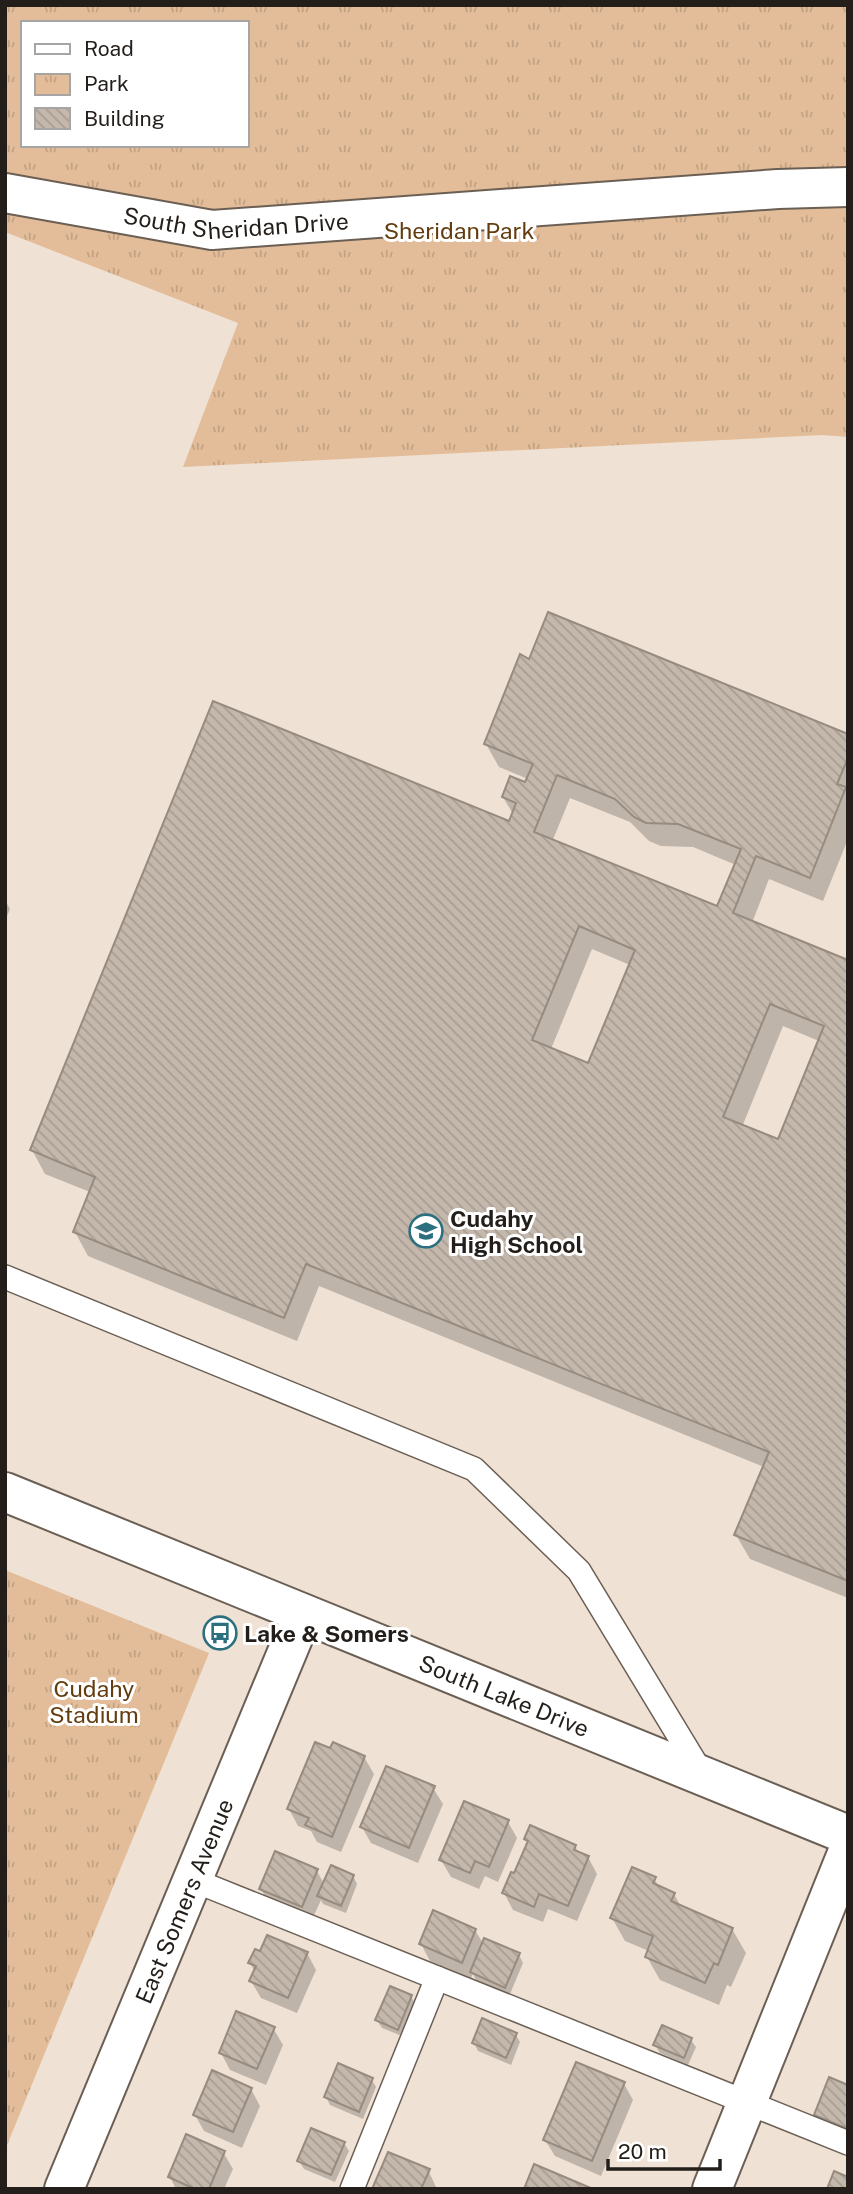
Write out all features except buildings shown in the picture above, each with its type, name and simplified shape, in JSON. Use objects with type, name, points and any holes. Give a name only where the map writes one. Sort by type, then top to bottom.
[{"type":"street","name":"South Sheridan Drive","points":[[5,192],[212,230],[765,190],[848,187]]},
{"type":"street","name":"South Lake Drive","points":[[5,1492],[848,1835]]},
{"type":"street","name":"East Somers Avenue","points":[[64,2189],[303,1614]]},
{"type":"street","points":[[712,2189],[848,1851]]},
{"type":"lane","points":[[5,1277],[474,1469],[579,1571],[704,1777]]},
{"type":"lane","points":[[193,1880],[848,2143]]},
{"type":"lane","points":[[352,2189],[437,1978]]},
{"type":"green space","name":"Sheridan Park","points":[[5,5],[848,5],[848,437],[822,435],[183,467],[238,323],[5,232]]},
{"type":"green space","name":"Cudahy Stadium","points":[[5,1570],[209,1653],[5,2150]]},
{"type":"place","name":"Cudahy High School","points":[[426,1231]]},
{"type":"place","name":"Lake & Somers","points":[[220,1633]]}]
